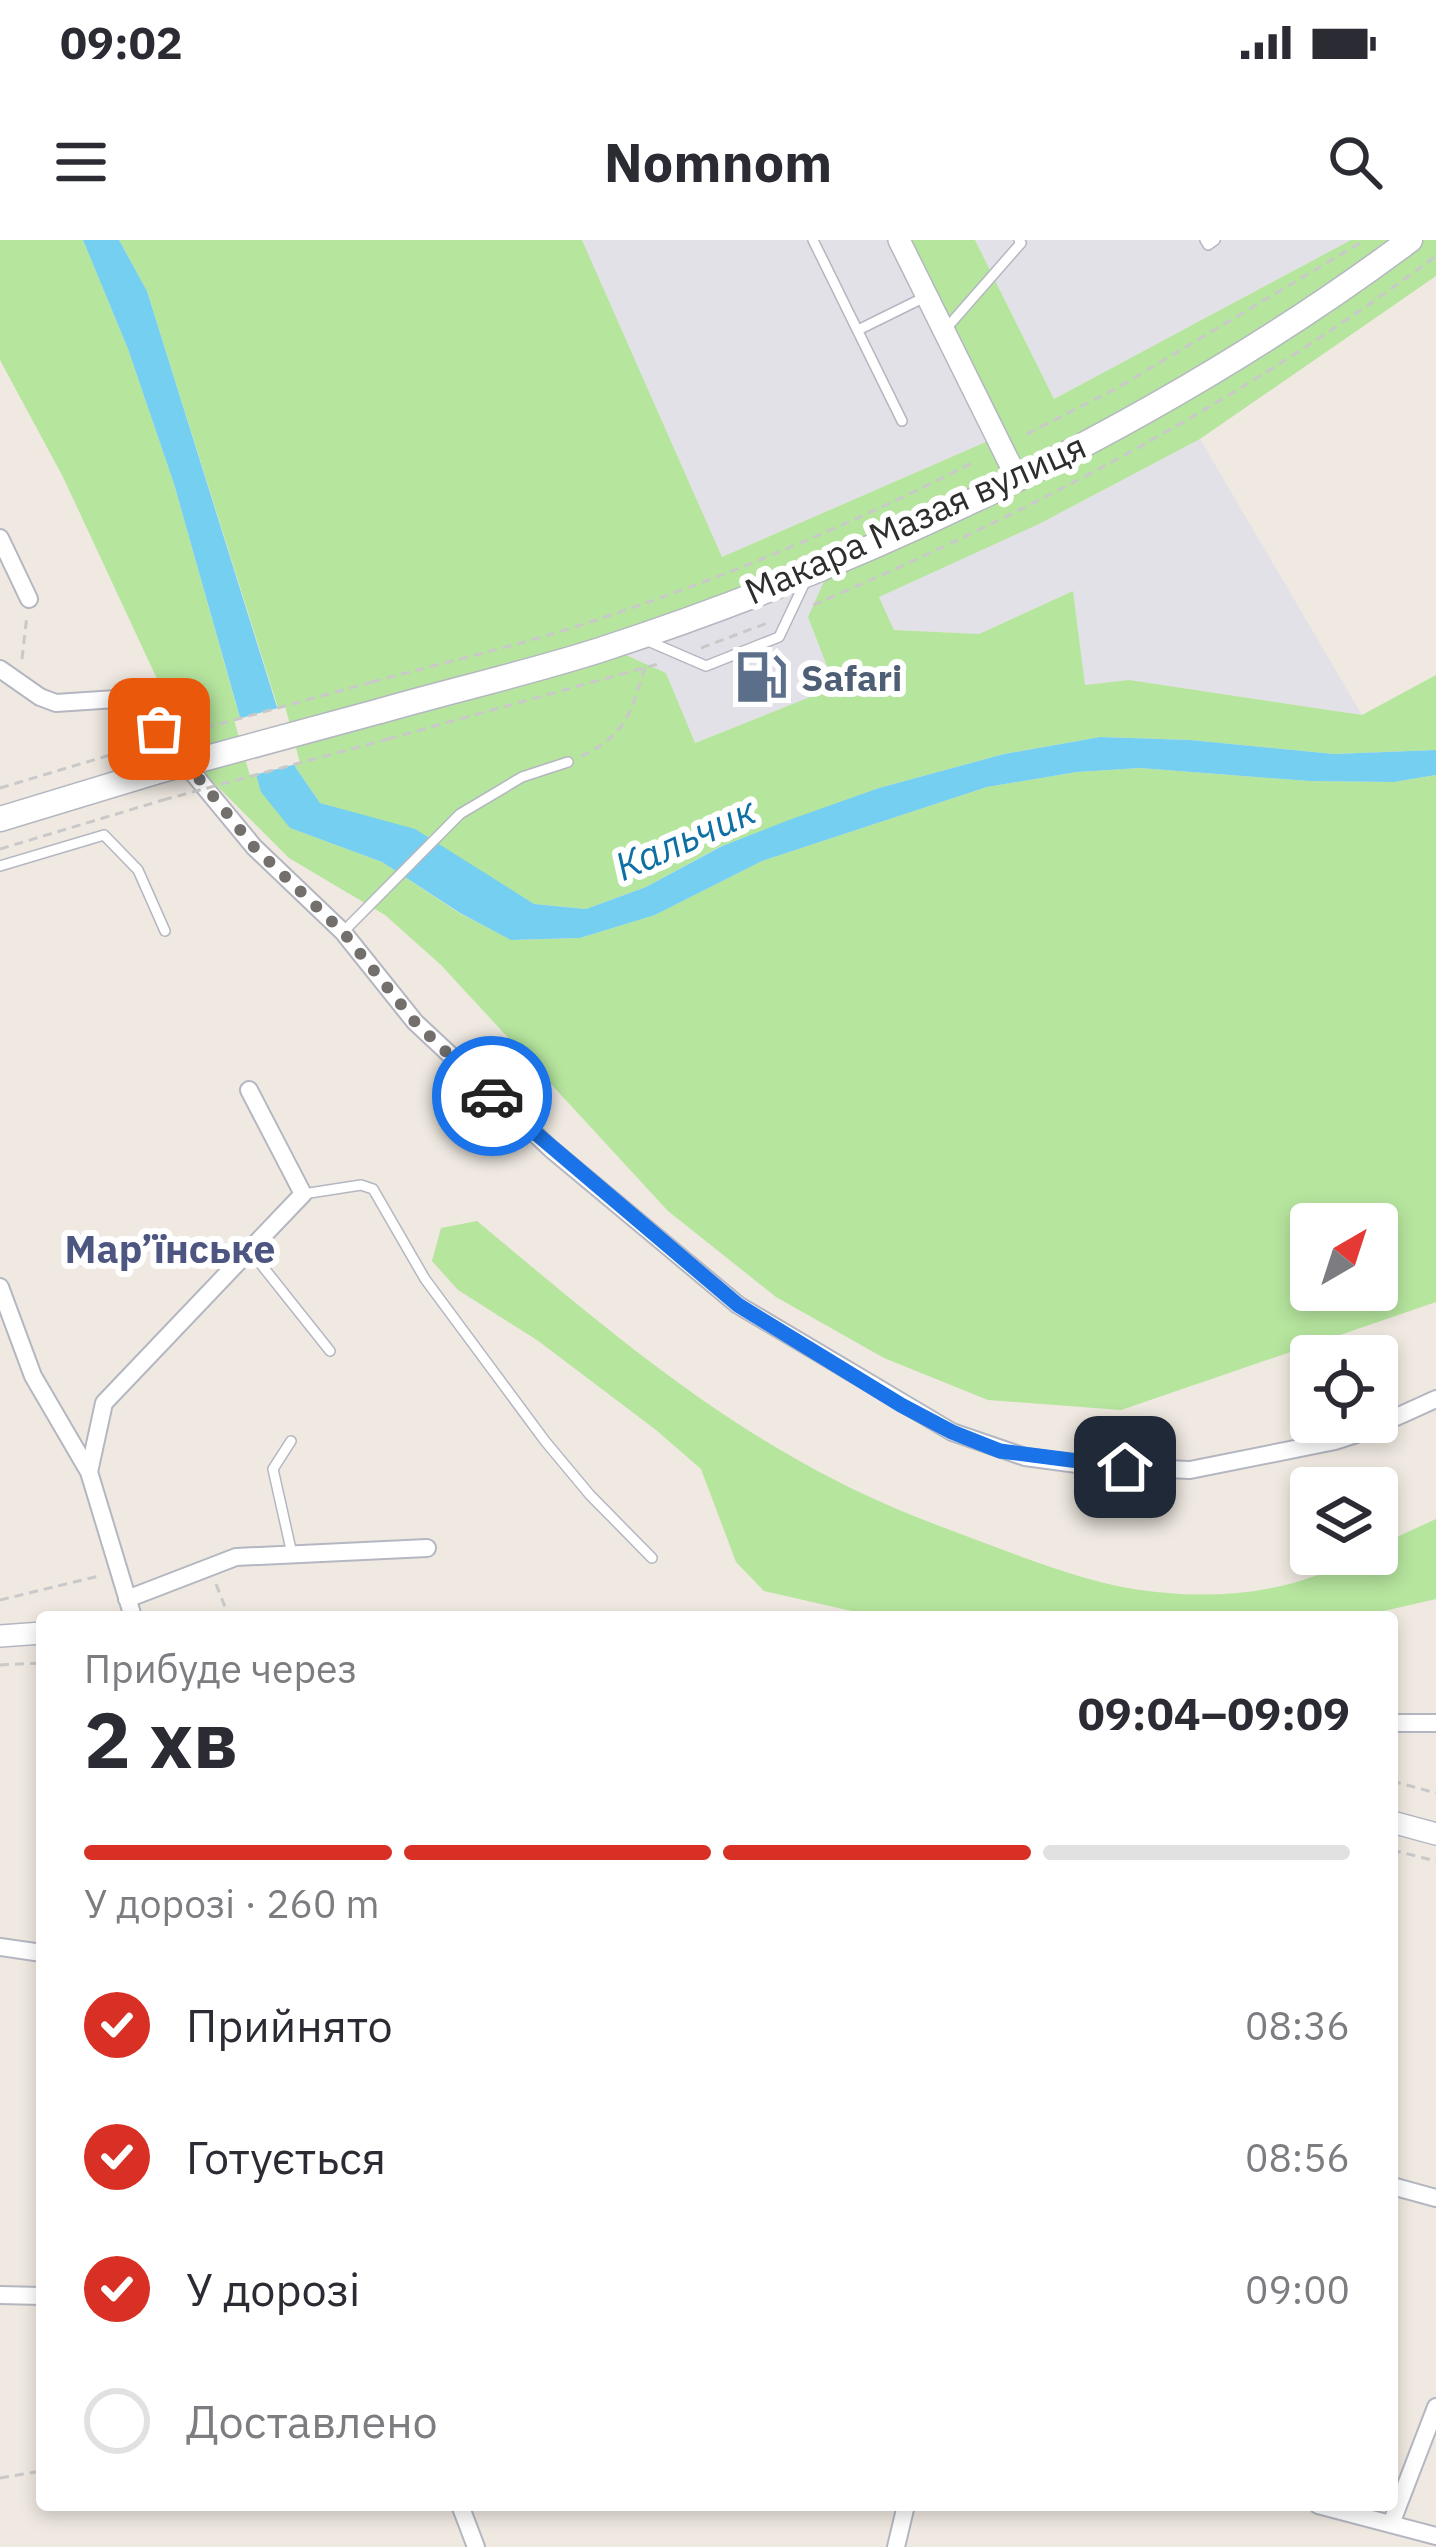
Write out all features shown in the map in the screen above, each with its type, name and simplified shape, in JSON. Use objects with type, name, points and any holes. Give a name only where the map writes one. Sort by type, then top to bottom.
[{"type":"main road","name":"Макара Мазая вулиця","points":[[0,819],[637,637],[809,571],[1017,478],[1148,410],[1260,344],[1411,240]]},
{"type":"street","points":[[899,240],[1017,478]]},
{"type":"street","points":[[0,538],[29,599]]},
{"type":"street","points":[[0,669],[56,703],[116,699],[145,715],[254,847],[343,932],[380,982],[452,1060],[738,1305],[901,1405],[981,1445],[1025,1456],[1092,1466],[1190,1470],[1349,1437],[1436,1400]]},
{"type":"street","points":[[89,1472],[104,1403],[252,1253],[303,1194],[249,1090]]},
{"type":"street","points":[[0,1287],[33,1376],[89,1472],[130,1608],[210,1565],[236,1557],[428,1548]]},
{"type":"street","points":[[0,1636],[36,1633]]},
{"type":"street","points":[[1398,1724],[1436,1723]]},
{"type":"street","points":[[1398,1824],[1436,1834]]},
{"type":"street","points":[[0,1947],[36,1952]]},
{"type":"street","points":[[1398,2188],[1436,2198]]},
{"type":"street","points":[[0,2295],[36,2296]]},
{"type":"street","points":[[1398,2506],[1436,2407]]},
{"type":"street","points":[[462,2511],[476,2547]]},
{"type":"street","points":[[896,2547],[905,2511]]},
{"type":"street","points":[[1341,2511],[1436,2536]]},
{"type":"street","points":[[1391,2524],[1396,2511]]},
{"type":"lane","points":[[813,240],[902,421]]},
{"type":"lane","points":[[944,331],[1019,240]]},
{"type":"lane","points":[[1204,240],[1208,245],[1215,240]]},
{"type":"lane","points":[[858,330],[927,296]]},
{"type":"lane","points":[[637,637],[706,666],[779,637],[809,571]]},
{"type":"lane","points":[[343,932],[460,814],[523,777],[568,762]]},
{"type":"lane","points":[[0,866],[104,835],[138,870],[165,932]]},
{"type":"lane","points":[[303,1194],[361,1185],[373,1189],[425,1279],[545,1441],[652,1558]]},
{"type":"lane","points":[[252,1253],[330,1351]]},
{"type":"lane","points":[[291,1441],[273,1469],[292,1554]]},
{"type":"path","points":[[1027,434],[1117,388],[1365,240]]},
{"type":"path","points":[[1258,378],[1436,256]]},
{"type":"path","points":[[0,788],[590,622],[860,517],[974,462]]},
{"type":"path","points":[[22,653],[29,599]]},
{"type":"path","points":[[568,762],[617,735],[631,712],[644,668]]},
{"type":"path","points":[[0,849],[388,739]]},
{"type":"path","points":[[210,1565],[227,1611]]},
{"type":"path","points":[[0,1600],[119,1571]]},
{"type":"path","points":[[0,1666],[36,1663]]},
{"type":"path","points":[[1398,1783],[1436,1793]]},
{"type":"path","points":[[1398,1852],[1436,1861]]},
{"type":"path","points":[[0,2478],[36,2472]]},
{"type":"shaded area","points":[[582,240],[888,240],[988,441],[722,557]]},
{"type":"shaded area","points":[[975,240],[1351,240],[1054,399]]},
{"type":"shaded area","points":[[1200,439],[1362,715],[1129,680],[1085,686],[1073,591],[979,634],[894,630],[879,596],[1039,524]]},
{"type":"shaded area","points":[[829,570],[808,617],[836,687],[694,743],[666,673],[618,651]]},
{"type":"green space","points":[[0,240],[83,240],[128,349],[174,484],[246,740],[192,754],[63,477],[0,360]]},
{"type":"green space","points":[[119,240],[582,240],[722,557],[988,441],[1005,476],[806,564],[596,644],[285,730],[147,291]]},
{"type":"green space","points":[[910,240],[975,240],[1054,399],[1351,240],[1402,240],[1256,339],[1023,469]]},
{"type":"green space","points":[[1424,240],[1436,240],[1436,276],[1200,439],[1039,524],[879,597],[894,630],[979,634],[1073,591],[1085,685],[1129,680],[1362,715],[1436,675],[1436,750],[1334,754],[1100,737],[1004,754],[879,788],[721,846],[646,887],[586,909],[534,904],[367,817],[320,803],[296,768],[289,743],[617,651],[666,673],[695,743],[835,687],[808,617],[829,570],[1372,278]]},
{"type":"green space","points":[[250,754],[290,828],[382,862],[459,913],[512,940],[580,938],[655,915],[762,861],[987,787],[1077,772],[1140,768],[1309,781],[1394,782],[1436,775],[1436,1302],[1340,1335],[1290,1335],[1290,1352],[1121,1410],[988,1400],[884,1358],[776,1297],[668,1211],[441,965],[385,915],[289,858],[199,768]]},
{"type":"green space","points":[[477,1221],[650,1362],[742,1426],[876,1500],[1030,1560],[1135,1589],[1238,1593],[1318,1575],[1398,1575],[1398,1536],[1436,1519],[1436,1599],[1384,1611],[852,1611],[764,1591],[736,1562],[701,1469],[537,1340],[458,1290],[432,1261],[441,1228]]},
{"type":"water","points":[[83,240],[119,240],[147,291],[296,768],[320,803],[415,829],[534,904],[586,909],[646,887],[722,846],[879,788],[1004,754],[1100,737],[1334,754],[1436,750],[1436,775],[1394,782],[1309,781],[1140,768],[1077,772],[987,787],[762,861],[655,915],[580,938],[511,940],[382,862],[290,828],[261,792],[174,484],[128,349]]},
{"type":"pier","points":[[285,706],[300,763],[250,776],[234,720]]},
{"type":"way so far","points":[[159,729],[254,847],[343,932],[415,1022],[492,1096]]},
{"type":"place","name":"Safari","points":[[761,677]]},
{"type":"district","name":"Мар’їнське","points":[[170,1248]]},
{"type":"route","points":[[492,1096],[738,1305],[901,1405],[1000,1451],[1125,1467]]},
{"type":"water label","name":"Кальчик","points":[[685,838]]}]
